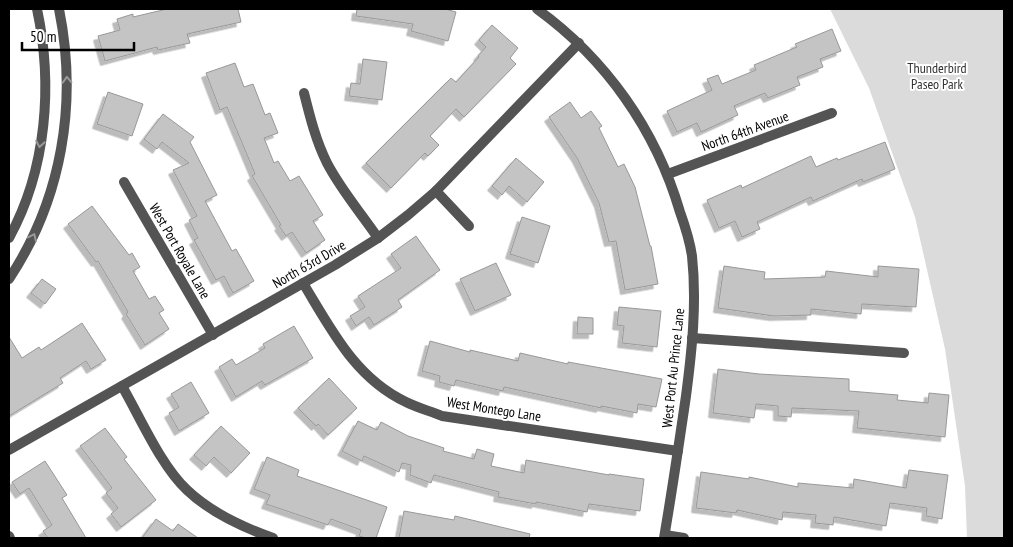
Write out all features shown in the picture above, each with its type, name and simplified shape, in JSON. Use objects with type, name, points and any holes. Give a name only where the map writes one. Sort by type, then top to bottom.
[{"type":"street","points":[[9,238],[33,178],[43,130],[45,77],[42,28],[38,9]]},
{"type":"street","points":[[9,279],[30,243],[42,216],[62,148],[67,118],[68,85],[66,50],[59,9]]},
{"type":"street","name":"West Port Au Prince Lane","points":[[537,9],[558,24],[579,43],[630,103],[661,157],[683,220],[691,254],[694,292],[692,338],[678,451],[664,537]]},
{"type":"street","name":"North 63rd Drive","points":[[9,450],[213,335],[378,238],[436,191],[579,43]]},
{"type":"street","points":[[304,93],[318,142],[328,164],[342,188],[378,238]]},
{"type":"street","name":"North 64th Avenue","points":[[668,174],[832,113]]},
{"type":"street","name":"West Port Royale Lane","points":[[124,182],[213,335]]},
{"type":"street","points":[[436,191],[469,226]]},
{"type":"street","name":"West Montego Lane","points":[[303,283],[336,340],[354,363],[379,385],[405,402],[442,416],[678,451]]},
{"type":"street","points":[[692,338],[904,353]]},
{"type":"street","points":[[122,386],[169,468],[186,489],[208,507],[229,520],[273,538]]},
{"type":"street","points":[[664,537],[684,538]]},
{"type":"green space","name":"Thunderbird Paseo Park","points":[[830,9],[1004,9],[1004,538],[967,538],[965,486],[945,349],[915,217],[869,88]]},
{"type":"building","points":[[167,9],[238,9],[241,22],[187,34],[190,43],[158,50],[157,47],[105,61],[98,36],[120,30],[117,19],[133,14],[133,17]]},
{"type":"building","points":[[357,9],[445,9],[456,12],[448,41],[411,31],[413,24],[356,16]]},
{"type":"building","points":[[492,25],[518,48],[510,58],[516,64],[464,117],[456,109],[430,136],[439,145],[428,156],[425,153],[391,188],[366,163],[451,78],[456,82],[479,57],[486,47],[479,40]]},
{"type":"building","points":[[832,29],[841,51],[820,59],[823,67],[797,77],[800,85],[768,98],[765,93],[734,106],[738,115],[701,132],[697,123],[677,132],[667,111],[712,90],[707,79],[718,75],[722,84],[756,70],[754,65],[797,47],[795,44]]},
{"type":"building","points":[[363,59],[387,62],[382,100],[349,96],[351,83],[360,84]]},
{"type":"building","points":[[235,63],[244,87],[253,84],[265,115],[270,113],[278,133],[264,138],[274,163],[278,161],[290,181],[299,176],[323,215],[313,221],[325,240],[306,253],[292,232],[286,236],[279,226],[281,225],[252,176],[255,174],[227,107],[220,110],[206,73]]},
{"type":"building","points":[[108,92],[143,104],[132,136],[97,124]]},
{"type":"building","points":[[570,102],[581,118],[591,111],[602,126],[599,128],[618,167],[624,164],[635,187],[651,246],[658,284],[625,290],[616,241],[609,242],[599,203],[577,158],[549,117]]},
{"type":"building","points":[[163,114],[194,137],[190,142],[217,195],[205,201],[232,251],[236,249],[254,281],[233,293],[224,276],[216,280],[194,240],[198,238],[189,220],[197,216],[173,170],[189,163],[162,142],[157,149],[144,139]]},
{"type":"building","points":[[885,142],[895,169],[863,182],[862,179],[813,201],[811,197],[757,222],[760,229],[742,237],[735,221],[719,228],[707,200],[741,185],[742,188],[811,156],[816,167]]},
{"type":"building","points":[[516,158],[544,182],[527,202],[509,186],[502,195],[492,186]]},
{"type":"building","points":[[92,206],[129,255],[132,253],[140,267],[133,271],[149,299],[155,296],[164,310],[159,313],[169,329],[145,345],[98,261],[96,262],[68,224]]},
{"type":"building","points":[[522,217],[550,226],[538,263],[510,254]]},
{"type":"building","points":[[416,236],[440,270],[398,300],[402,307],[374,325],[369,317],[356,326],[350,316],[365,307],[358,296],[401,268],[391,254]]},
{"type":"building","points":[[496,263],[511,295],[475,311],[460,279]]},
{"type":"building","points":[[724,266],[765,272],[764,279],[825,277],[826,271],[878,277],[878,266],[919,269],[916,307],[862,304],[861,314],[811,309],[811,315],[774,316],[718,308]]},
{"type":"building","points":[[42,279],[56,289],[45,304],[31,293]]},
{"type":"building","points":[[619,307],[661,311],[657,347],[622,343],[624,326],[617,325]]},
{"type":"building","points":[[578,317],[593,318],[593,334],[577,334]]},
{"type":"building","points":[[82,323],[106,360],[91,369],[86,361],[60,378],[63,383],[9,416],[9,337],[22,358],[39,347],[41,350]]},
{"type":"building","points":[[294,326],[313,358],[265,385],[262,381],[236,397],[219,367],[232,359],[236,365],[265,348],[263,344]]},
{"type":"building","points":[[430,341],[470,352],[470,350],[518,361],[520,353],[568,364],[568,362],[662,379],[656,407],[638,404],[637,413],[601,406],[601,408],[504,387],[503,391],[456,380],[454,386],[439,382],[440,376],[422,371]]},
{"type":"building","points":[[718,369],[759,374],[849,379],[849,391],[898,395],[897,400],[928,403],[929,393],[949,395],[945,437],[857,428],[859,411],[792,408],[791,417],[778,416],[778,406],[756,404],[754,418],[713,413]]},
{"type":"building","points":[[329,378],[357,408],[328,435],[298,408]]},
{"type":"building","points":[[191,382],[209,413],[179,431],[169,413],[179,407],[171,394]]},
{"type":"building","points":[[358,421],[377,430],[381,422],[408,436],[444,448],[443,451],[474,459],[477,449],[494,454],[491,466],[524,473],[526,460],[609,475],[644,479],[640,511],[589,504],[587,512],[536,502],[536,504],[498,497],[499,492],[434,475],[431,483],[410,475],[411,465],[402,463],[399,472],[364,456],[362,461],[342,451]]},
{"type":"building","points":[[221,426],[250,453],[231,473],[214,457],[206,466],[194,455]]},
{"type":"building","points":[[105,428],[127,457],[124,459],[156,500],[121,527],[111,514],[118,508],[106,493],[112,488],[80,446]]},
{"type":"building","points":[[267,457],[299,470],[297,476],[387,507],[376,538],[359,536],[361,530],[331,519],[328,525],[266,504],[270,495],[254,489]]},
{"type":"building","points":[[45,461],[67,495],[62,498],[86,538],[48,538],[43,531],[52,525],[29,488],[20,494],[12,482]]},
{"type":"building","points":[[909,470],[948,475],[942,519],[926,516],[927,508],[890,503],[886,526],[834,517],[833,525],[815,523],[816,515],[783,512],[782,520],[737,510],[736,513],[696,508],[701,472],[749,479],[749,477],[798,487],[798,483],[853,488],[854,479],[906,488]]},
{"type":"building","points":[[404,511],[454,520],[455,516],[530,534],[529,538],[399,538]]},
{"type":"building","points":[[156,519],[173,531],[178,524],[198,538],[142,538]]}]
